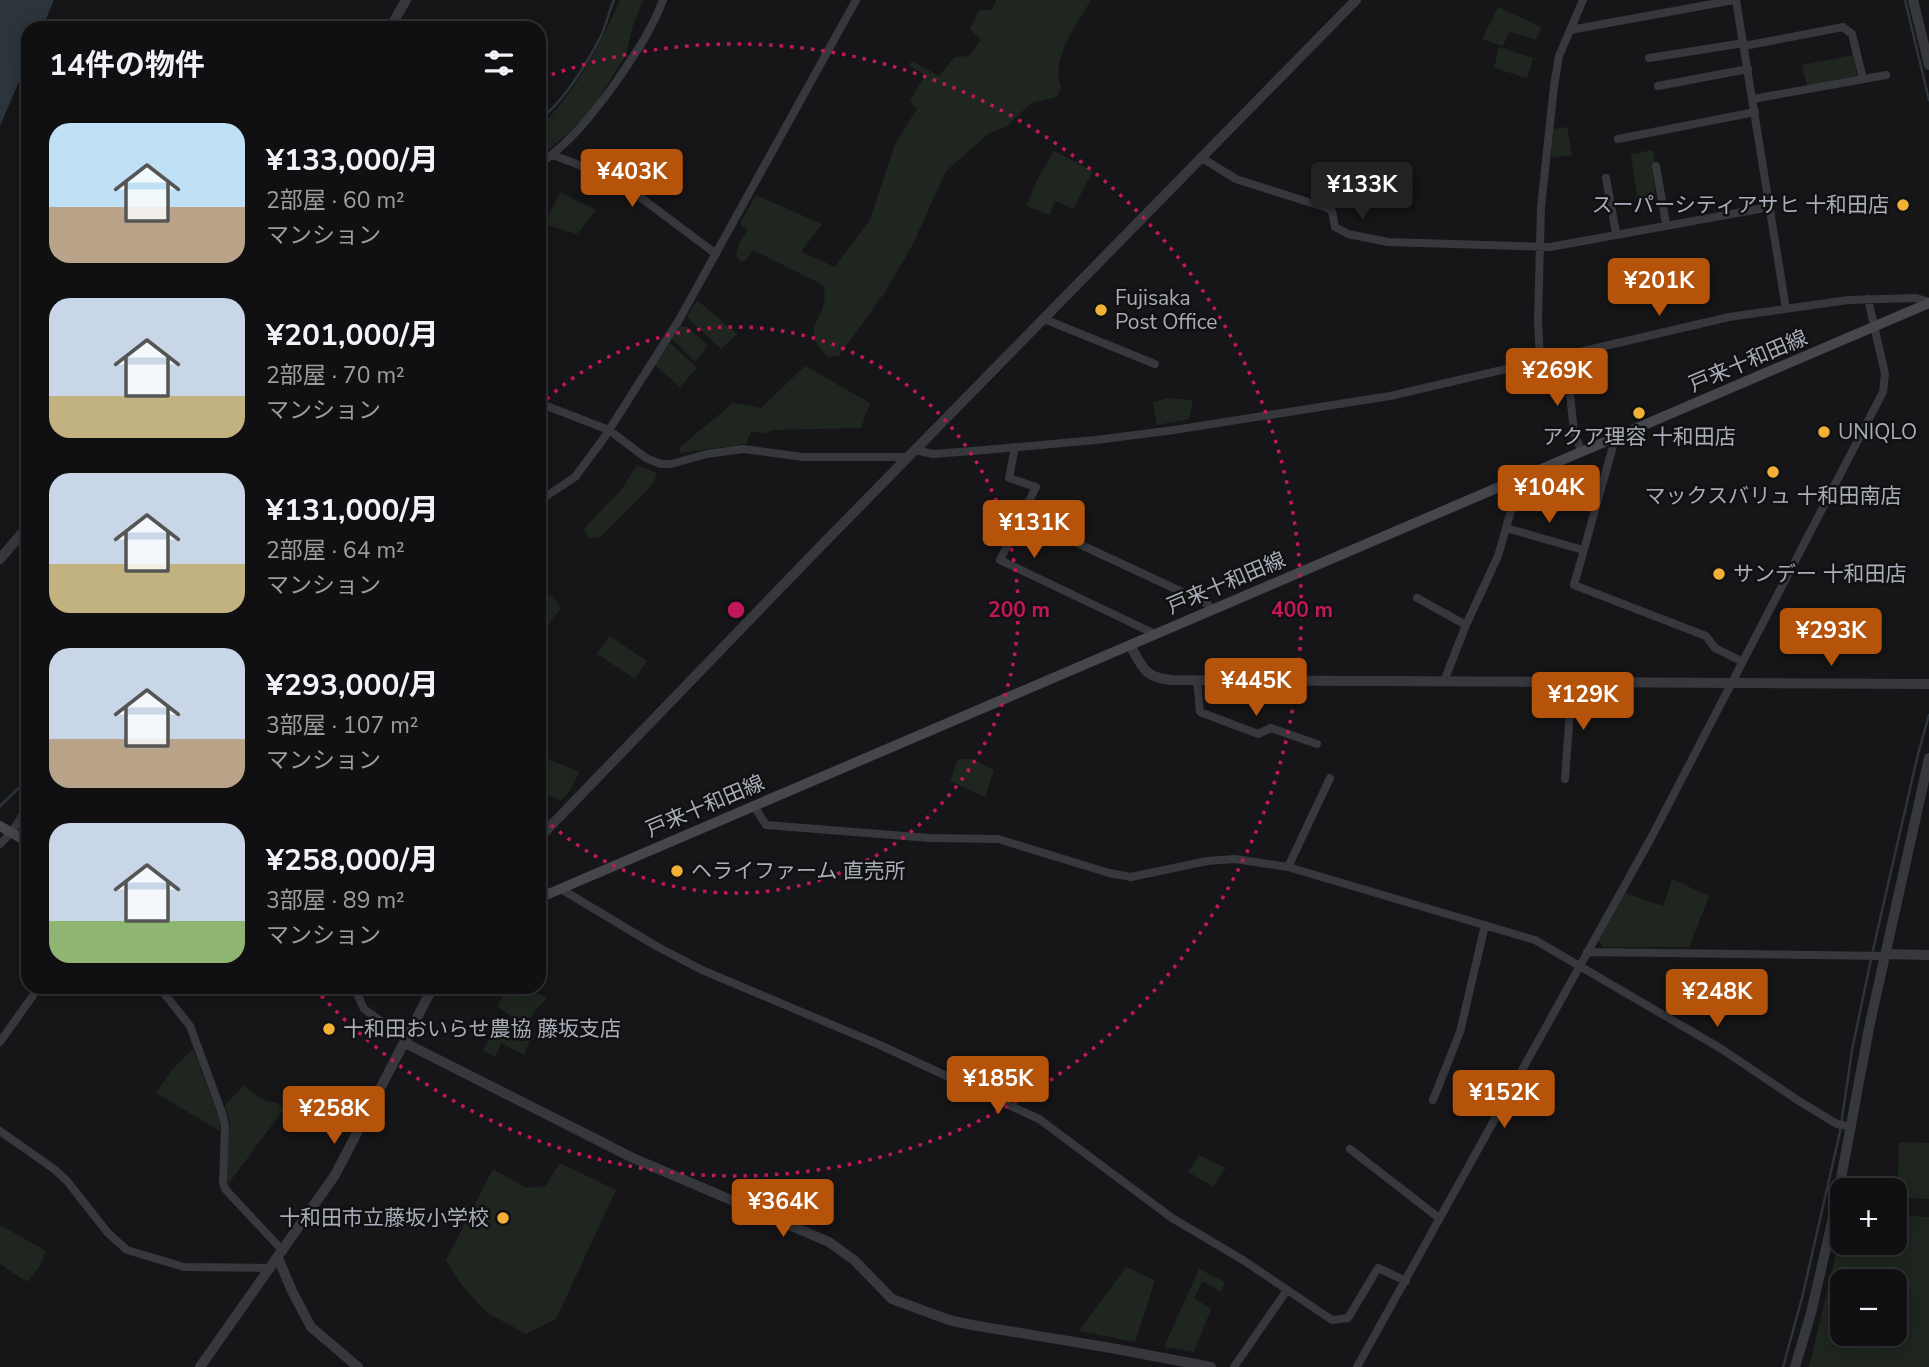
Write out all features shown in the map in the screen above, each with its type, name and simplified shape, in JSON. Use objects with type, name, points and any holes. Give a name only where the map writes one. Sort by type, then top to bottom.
[{"type":"main road","name":"戸来十和田線","points":[[546,895],[1615,439],[1929,302]]},
{"type":"main road","points":[[0,826],[21,838]]},
{"type":"street","points":[[394,21],[407,0]]},
{"type":"street","points":[[546,160],[594,113],[635,56],[653,26],[663,0]]},
{"type":"street","points":[[546,496],[575,477],[609,430],[679,320],[856,0]]},
{"type":"street","points":[[546,831],[1356,0]]},
{"type":"street","points":[[1540,362],[1539,246],[1554,86],[1559,56],[1583,0]]},
{"type":"street","points":[[1570,30],[1735,0],[1786,309]]},
{"type":"street","points":[[1913,0],[1929,65]]},
{"type":"street","points":[[1649,58],[1843,27],[1852,34],[1863,79]]},
{"type":"street","points":[[1658,86],[1748,69]]},
{"type":"street","points":[[1753,99],[1886,75]]},
{"type":"street","points":[[1618,139],[1755,112]]},
{"type":"street","points":[[553,155],[616,179],[716,254]]},
{"type":"street","points":[[1202,158],[1236,179],[1327,208],[1332,211],[1335,227],[1348,234],[1388,242],[1550,247],[1770,207]]},
{"type":"street","points":[[1656,166],[1666,224]]},
{"type":"street","points":[[1606,178],[1616,233]]},
{"type":"street","points":[[546,405],[609,430],[646,458],[661,464],[730,450],[803,457],[933,454],[1096,440],[1377,398],[1729,317],[1868,299],[1916,298],[1929,302]]},
{"type":"street","points":[[1357,1367],[1587,952],[1732,683],[1883,392],[1885,374],[1868,299]]},
{"type":"street","points":[[1044,319],[1155,364]]},
{"type":"street","points":[[1566,355],[1574,433],[1581,452]]},
{"type":"street","points":[[1615,439],[1574,585],[1706,636],[1715,648],[1741,662]]},
{"type":"street","points":[[1015,447],[1009,478],[1036,487],[1000,560],[1155,635]]},
{"type":"street","points":[[1444,681],[1498,556],[1520,479]]},
{"type":"street","points":[[1021,517],[1208,604],[1210,610]]},
{"type":"street","points":[[1506,528],[1584,550]]},
{"type":"street","points":[[0,559],[21,534]]},
{"type":"street","points":[[1417,598],[1466,625]]},
{"type":"street","points":[[1130,645],[1150,676],[1171,680],[1929,684]]},
{"type":"street","points":[[1197,680],[1200,712],[1258,734],[1270,729],[1317,744]]},
{"type":"street","points":[[1565,779],[1572,683]]},
{"type":"street","points":[[1795,1367],[1811,1313],[1878,955],[1929,758]]},
{"type":"street","points":[[1289,867],[1330,778]]},
{"type":"street","points":[[754,806],[766,825],[930,838],[998,839],[1131,877],[1207,861],[1235,859],[1289,867],[1535,940],[1720,1048],[1798,1101],[1845,1126]]},
{"type":"street","points":[[0,845],[21,818]]},
{"type":"street","points":[[561,889],[656,946],[702,970],[880,1045],[1039,1119],[1172,1218],[1243,1260],[1332,1320],[1348,1318],[1378,1268],[1406,1281]]},
{"type":"street","points":[[1433,1100],[1460,1031],[1485,925]]},
{"type":"street","points":[[1587,952],[1929,955]]},
{"type":"street","points":[[0,1042],[34,994]]},
{"type":"street","points":[[164,994],[190,1027],[222,1113],[225,1126],[225,1189],[281,1254],[311,1327],[358,1367]]},
{"type":"street","points":[[358,994],[365,1009],[406,1041],[633,1158],[829,1242],[854,1260],[892,1299],[905,1305],[972,1325],[1177,1364],[1211,1367]]},
{"type":"street","points":[[200,1367],[335,1175],[430,994]]},
{"type":"street","points":[[0,1131],[67,1181],[108,1234],[127,1250],[184,1267],[271,1268]]},
{"type":"street","points":[[1350,1149],[1438,1218]]},
{"type":"street","points":[[1234,1367],[1287,1290]]},
{"type":"shaded area","points":[[0,0],[54,0],[45,21],[21,21],[21,76],[0,126]]},
{"type":"shaded area","points":[[620,0],[643,0],[632,28],[626,55],[587,117],[546,152],[546,120],[586,68]]},
{"type":"shaded area","points":[[996,0],[1091,0],[1062,54],[1059,65],[1061,88],[1057,97],[1031,103],[1006,127],[991,132],[946,171],[912,246],[885,292],[839,356],[828,357],[814,337],[814,329],[825,297],[823,285],[753,250],[746,260],[740,262],[736,254],[741,239],[748,231],[740,223],[756,195],[822,224],[801,252],[835,267],[870,220],[896,142],[917,109],[910,101],[925,75],[909,65],[912,61],[939,76],[955,57],[969,56],[981,40],[970,29],[979,10],[992,10]]},
{"type":"shaded area","points":[[1498,7],[1541,27],[1536,40],[1509,32],[1503,46],[1482,39]]},
{"type":"shaded area","points":[[1499,47],[1533,58],[1527,78],[1494,68]]},
{"type":"shaded area","points":[[1853,55],[1857,76],[1807,86],[1802,65]]},
{"type":"shaded area","points":[[1567,127],[1572,155],[1551,158],[1553,129]]},
{"type":"shaded area","points":[[1653,150],[1656,198],[1638,202],[1631,154]]},
{"type":"shaded area","points":[[1054,151],[1093,171],[1073,209],[1055,201],[1050,215],[1026,206]]},
{"type":"shaded area","points":[[560,192],[596,210],[577,234],[546,225]]},
{"type":"shaded area","points":[[697,300],[737,334],[721,349],[687,317]]},
{"type":"shaded area","points":[[681,326],[687,327],[708,345],[695,362],[672,339]]},
{"type":"shaded area","points":[[670,343],[697,368],[680,387],[655,365]]},
{"type":"shaded area","points":[[805,366],[870,403],[861,428],[751,432],[746,444],[680,453],[680,447],[733,403],[761,408]]},
{"type":"shaded area","points":[[1170,398],[1193,400],[1189,419],[1157,425],[1153,402]]},
{"type":"shaded area","points":[[637,465],[657,473],[653,484],[600,537],[590,538],[583,530],[619,493]]},
{"type":"shaded area","points":[[546,594],[553,596],[561,608],[546,627]]},
{"type":"shaded area","points":[[609,636],[647,661],[635,679],[597,654]]},
{"type":"shaded area","points":[[546,758],[579,772],[571,789],[561,801],[546,794]]},
{"type":"shaded area","points":[[958,759],[973,759],[994,770],[985,797],[950,781]]},
{"type":"shaded area","points":[[1672,879],[1709,896],[1689,947],[1603,947],[1598,941],[1625,893],[1663,906]]},
{"type":"shaded area","points":[[504,994],[539,994],[547,998],[533,1013],[527,1029],[497,1006]]},
{"type":"shaded area","points":[[502,1015],[532,1035],[524,1055],[501,1043],[495,1057],[483,1050]]},
{"type":"shaded area","points":[[193,1049],[220,1120],[220,1131],[156,1093],[171,1071]]},
{"type":"shaded area","points":[[244,1086],[264,1100],[278,1103],[284,1109],[229,1183],[226,1179],[230,1122],[225,1105]]},
{"type":"shaded area","points":[[1899,1142],[1929,1143],[1929,1199],[1907,1198],[1907,1178],[1898,1178]]},
{"type":"shaded area","points":[[1199,1155],[1226,1168],[1213,1186],[1188,1172]]},
{"type":"shaded area","points":[[560,1163],[616,1190],[556,1319],[526,1334],[486,1312],[461,1284],[446,1260],[493,1169],[527,1188],[545,1186]]},
{"type":"shaded area","points":[[1907,1216],[1929,1217],[1929,1367],[1809,1367],[1830,1278],[1830,1346],[1907,1346],[1907,1269],[1832,1269],[1836,1255],[1907,1255]]},
{"type":"shaded area","points":[[0,1225],[46,1251],[39,1267],[27,1282],[0,1264]]},
{"type":"shaded area","points":[[1126,1267],[1155,1280],[1135,1342],[1079,1331]]},
{"type":"shaded area","points":[[1199,1269],[1225,1282],[1221,1292],[1203,1281],[1194,1298],[1211,1309],[1194,1352],[1164,1347]]},
{"type":"waterway","points":[[546,114],[566,93],[581,71],[601,36],[614,0]]},
{"type":"waterway","points":[[1905,0],[1929,100]]},
{"type":"waterway","points":[[1783,1367],[1802,1298],[1840,1132],[1852,1050],[1873,950],[1929,715]]},
{"type":"waterway","points":[[0,806],[21,786]]},
{"type":"place","name":"スーパーシティアサヒ 十和田店","points":[[1903,205]]},
{"type":"place","name":"Fujisaka Post Office","points":[[1101,310]]},
{"type":"place","name":"アクア理容 十和田店","points":[[1639,413]]},
{"type":"place","name":"UNIQLO","points":[[1824,432]]},
{"type":"place","name":"マックスバリュ 十和田南店","points":[[1773,472]]},
{"type":"place","name":"サンデー 十和田店","points":[[1719,574]]},
{"type":"place","name":"ヘライファーム 直売所","points":[[677,871]]},
{"type":"place","name":"十和田おいらせ農協 藤坂支店","points":[[329,1029]]},
{"type":"place","name":"十和田市立藤坂小学校","points":[[503,1218]]}]
